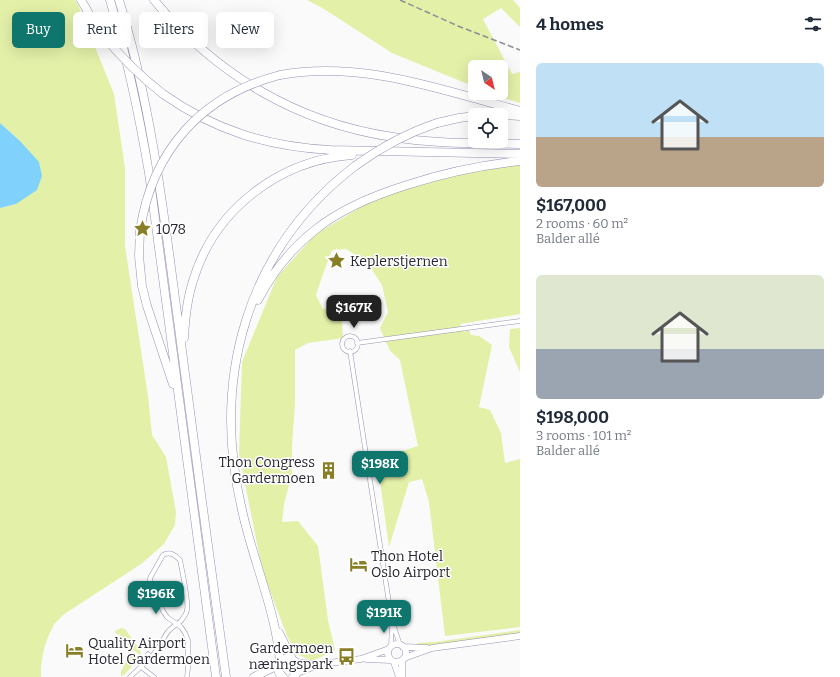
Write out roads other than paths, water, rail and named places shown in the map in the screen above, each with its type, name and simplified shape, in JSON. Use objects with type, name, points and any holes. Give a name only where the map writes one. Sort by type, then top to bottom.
[{"type":"highway","points":[[81,0],[102,34],[130,66],[148,82],[187,110],[230,131],[259,140],[302,148],[391,152],[520,154]]},
{"type":"highway","points":[[110,0],[130,72],[144,143],[216,677]]},
{"type":"highway","points":[[119,0],[137,66],[153,142],[224,667],[227,677]]},
{"type":"highway","points":[[154,0],[186,34],[228,71],[260,91],[312,116],[365,132],[407,139],[520,144]]},
{"type":"highway","points":[[180,408],[144,292],[139,263],[140,231],[145,204],[156,174],[172,146],[185,130],[204,112],[227,96],[247,85],[292,72],[322,70],[342,70],[373,74],[414,82],[520,111]]},
{"type":"highway","points":[[508,115],[520,116]]},
{"type":"highway","points":[[283,677],[278,671],[279,664],[274,623],[245,523],[234,472],[232,442],[233,383],[242,330],[253,299],[279,248],[300,219],[337,180],[375,152],[413,132],[437,123],[468,117]]},
{"type":"highway","points":[[183,359],[187,307],[190,292],[204,253],[214,235],[227,218],[250,194],[288,171],[308,164],[325,159],[345,156],[377,155],[391,152]]},
{"type":"highway","points":[[237,357],[253,310],[264,288],[290,252],[325,222],[348,209],[384,193],[432,178],[472,168],[520,161]]},
{"type":"highway","points":[[274,623],[298,667],[295,675]]},
{"type":"highway","points":[[254,677],[279,664],[285,659],[293,660]]},
{"type":"main road","points":[[295,675],[321,664],[361,658],[390,648],[394,645],[432,648],[520,636]]},
{"type":"main road","points":[[402,646],[405,651],[402,677]]},
{"type":"main road","points":[[390,648],[388,653],[399,677]]},
{"type":"main road","points":[[361,658],[398,662],[432,648]]},
{"type":"main road","points":[[293,660],[321,664]]},
{"type":"street","points":[[357,343],[520,321]]},
{"type":"street","points":[[348,336],[355,338],[357,343],[356,348],[350,351],[347,351],[344,348],[342,343],[348,336]]},
{"type":"street","points":[[350,351],[392,622],[390,648]]},
{"type":"street","points":[[130,677],[141,667],[149,655],[157,651],[172,627],[176,624],[180,621],[188,610],[180,560],[172,554],[166,554],[163,555],[150,578],[150,584],[167,617],[176,624],[181,627],[188,640],[187,677]]},
{"type":"street","points":[[392,622],[402,646]]},
{"type":"street","points":[[141,667],[154,677]]},
{"type":"water","points":[[0,123],[20,141],[39,162],[42,176],[37,190],[16,204],[0,208]]},
{"type":"railway","points":[[400,0],[458,26],[520,50]]},
{"type":"place","name":"1078","points":[[143,229]]},
{"type":"place","name":"Keplerstjernen","points":[[337,261]]},
{"type":"place","name":"Thon Congress Gardermoen","points":[[328,470]]},
{"type":"place","name":"Thon Hotel Oslo Airport","points":[[358,564]]},
{"type":"place","name":"Quality Airport Hotel Gardermoen","points":[[75,651]]},
{"type":"place","name":"Gardermoen næringspark","points":[[346,656]]}]
